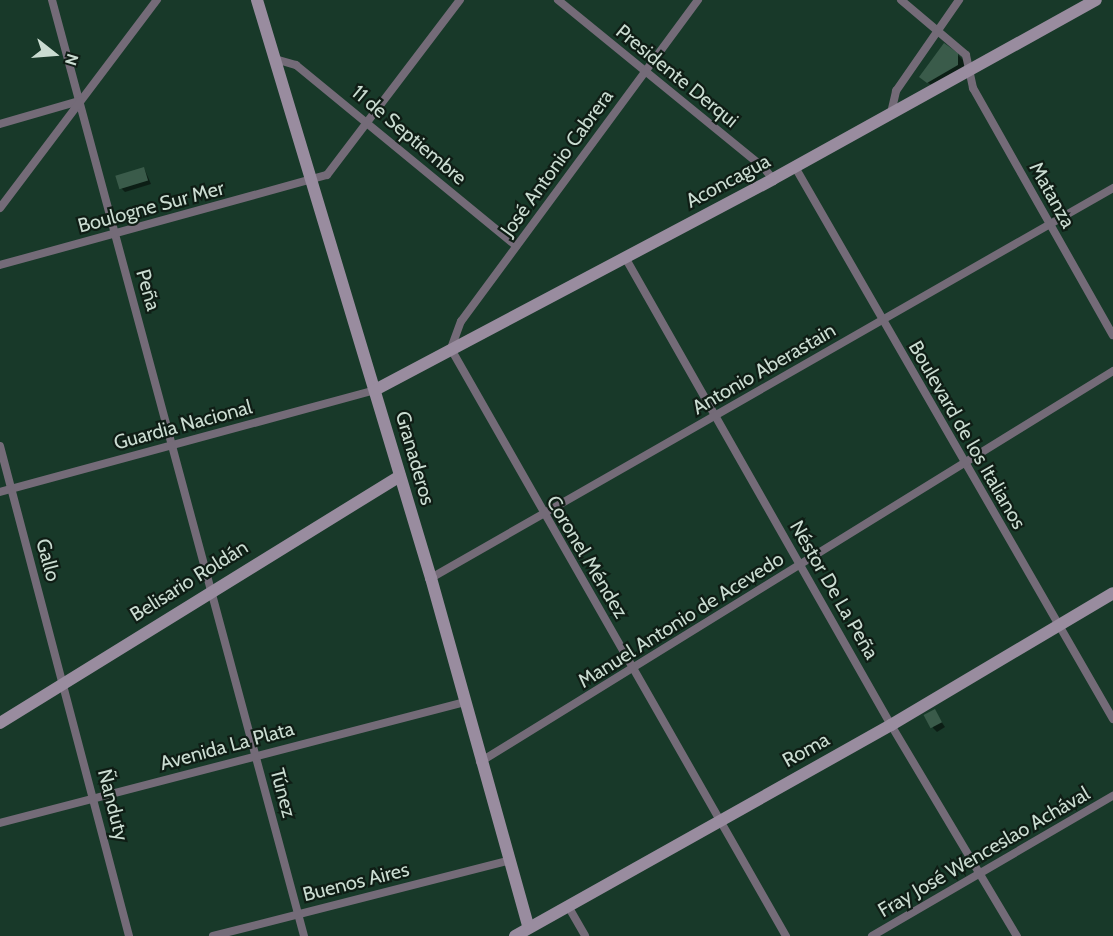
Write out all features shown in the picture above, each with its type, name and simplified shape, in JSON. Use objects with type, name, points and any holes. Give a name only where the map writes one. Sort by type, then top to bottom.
[{"type":"street","name":"Peña","points":[[52,0],[213,589]]},
{"type":"street","points":[[0,208],[157,0]]},
{"type":"street","name":"Granaderos","points":[[257,0],[431,578],[463,702],[529,928]]},
{"type":"street","name":"Boulogne Sur Mer","points":[[0,265],[311,180],[334,170],[460,0]]},
{"type":"street","name":"Presidente Derqui","points":[[558,0],[773,179]]},
{"type":"street","name":"José Antonio Cabrera","points":[[451,350],[461,321],[698,0]]},
{"type":"street","name":"Matanza","points":[[901,0],[966,55],[974,88],[1113,335]]},
{"type":"street","points":[[891,113],[896,91],[959,0]]},
{"type":"street","name":"Aconcagua","points":[[375,390],[626,259],[1096,0]]},
{"type":"street","name":"11 de Septiembre","points":[[275,59],[296,65],[370,123],[516,246]]},
{"type":"street","points":[[0,124],[79,101]]},
{"type":"street","name":"Boulevard de los Italianos","points":[[795,167],[963,463],[1113,719]]},
{"type":"street","name":"Antonio Aberastain","points":[[431,578],[1113,188]]},
{"type":"street","name":"Néstor De La Peña","points":[[626,259],[891,725],[1017,936]]},
{"type":"street","name":"Coronel Méndez","points":[[451,350],[543,516],[633,667],[786,936]]},
{"type":"street","name":"Manuel Antonio de Acevedo","points":[[480,762],[1113,371]]},
{"type":"street","name":"Guardia Nacional","points":[[0,492],[375,390]]},
{"type":"street","name":"Gallo","points":[[0,446],[65,682]]},
{"type":"street","name":"Belisario Roldán","points":[[0,723],[213,589],[400,476]]},
{"type":"street","name":"Túnez","points":[[213,589],[304,936]]},
{"type":"street","name":"Roma","points":[[515,936],[891,725],[1113,593]]},
{"type":"street","name":"Ñanduty","points":[[65,682],[129,936]]},
{"type":"street","name":"Avenida La Plata","points":[[0,823],[256,754],[463,702]]},
{"type":"street","name":"Fray José Wenceslao Achával","points":[[872,936],[1113,796]]},
{"type":"street","name":"Buenos Aires","points":[[213,936],[508,861]]},
{"type":"street","points":[[568,906],[585,936]]},
{"type":"building","points":[[944,43],[958,53],[958,65],[927,83],[919,77]]},
{"type":"building","points":[[144,167],[148,180],[119,189],[115,176]]},
{"type":"building","points":[[935,709],[942,722],[931,728],[924,715]]}]
